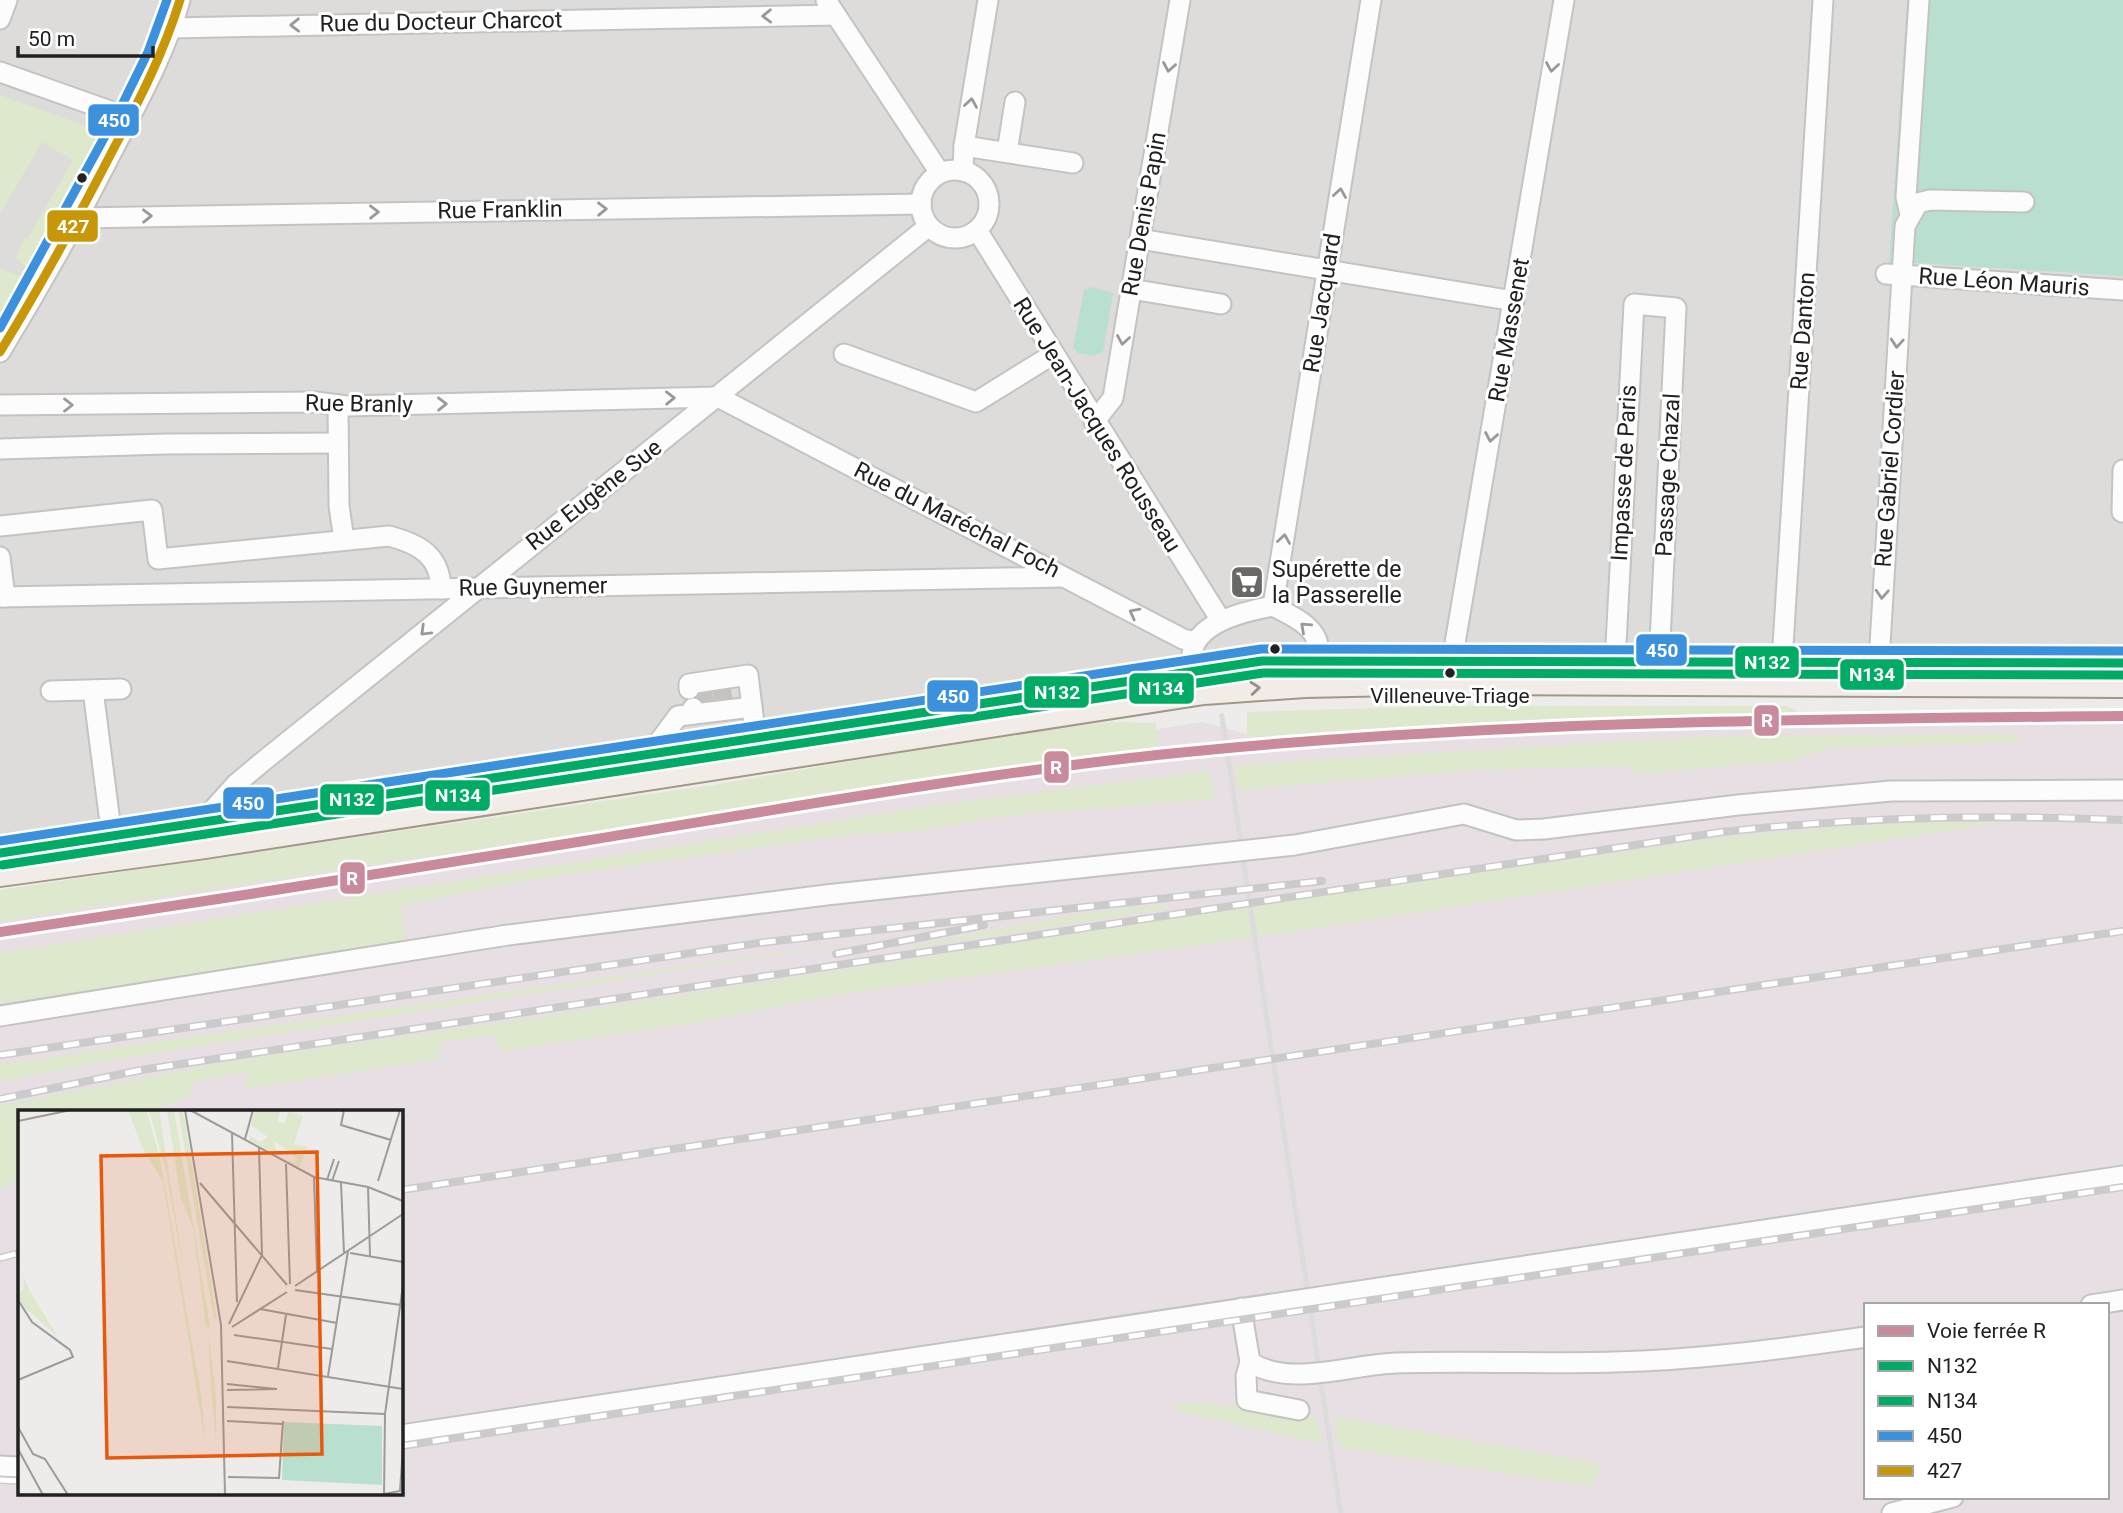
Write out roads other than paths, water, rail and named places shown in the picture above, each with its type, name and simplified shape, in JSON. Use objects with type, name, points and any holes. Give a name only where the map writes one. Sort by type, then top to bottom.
[{"type":"main road","points":[[0,874],[205,846],[1198,682],[1262,662],[2123,663]]},
{"type":"main road","points":[[0,853],[650,754],[1198,682],[1305,685],[1470,682],[2123,685]]},
{"type":"street","points":[[0,19],[7,0]]},
{"type":"street","points":[[0,352],[79,218],[172,28],[180,0]]},
{"type":"street","points":[[963,171],[964,146],[989,0]]},
{"type":"street","name":"Rue Denis Papin","points":[[1094,422],[1113,398],[1181,0]]},
{"type":"street","name":"Rue Jacquard","points":[[1273,606],[1371,0]]},
{"type":"street","name":"Rue Massenet","points":[[1452,661],[1563,0]]},
{"type":"street","name":"Rue Danton","points":[[1782,662],[1823,0]]},
{"type":"street","name":"Rue Gabriel Cordier","points":[[1879,662],[1894,274],[1910,214],[1906,197],[1919,0]]},
{"type":"street","points":[[831,7],[940,173]]},
{"type":"street","name":"Rue du Docteur Charcot","points":[[172,28],[831,7]]},
{"type":"street","points":[[0,72],[130,118]]},
{"type":"street","points":[[1007,152],[1015,102]]},
{"type":"street","points":[[964,146],[1073,163]]},
{"type":"street","points":[[963,171],[981,182],[989,201],[984,222],[968,235],[947,237],[929,226],[921,204],[926,186],[940,173],[963,171]]},
{"type":"street","points":[[1910,214],[1918,203],[1942,198],[2024,202]]},
{"type":"street","name":"Rue Franklin","points":[[79,218],[921,204]]},
{"type":"street","name":"Rue Eugène Sue","points":[[200,824],[236,784],[592,494],[718,397],[929,226]]},
{"type":"street","name":"Rue Jean-Jacques Rousseau","points":[[977,230],[1052,355],[1220,619]]},
{"type":"street","points":[[1140,239],[1514,301]]},
{"type":"street","name":"Rue Léon Mauris","points":[[1894,274],[2123,290]]},
{"type":"street","points":[[1131,289],[1221,304]]},
{"type":"street","name":"Impasse de Paris","points":[[1615,663],[1634,304],[1656,306]]},
{"type":"street","name":"Passage Chazal","points":[[1656,306],[1676,308],[1659,663]]},
{"type":"street","points":[[844,354],[976,402],[1052,355]]},
{"type":"street","name":"Rue Branly","points":[[0,405],[316,402],[338,405],[718,397]]},
{"type":"street","name":"Rue du Maréchal Foch","points":[[718,397],[1183,639],[1195,642]]},
{"type":"street","points":[[338,405],[339,506],[344,540]]},
{"type":"street","points":[[0,449],[338,443]]},
{"type":"street","points":[[2122,512],[2123,470]]},
{"type":"street","points":[[0,526],[152,510],[158,559],[389,536],[414,542],[433,558],[440,575],[441,589]]},
{"type":"street","points":[[0,557],[3,597]]},
{"type":"street","name":"Rue Guynemer","points":[[3,597],[1066,577]]},
{"type":"street","points":[[1198,682],[1195,642],[1220,619],[1273,606],[1307,626],[1320,643],[1318,661],[1305,685]]},
{"type":"street","points":[[650,754],[678,716],[748,675],[756,740]]},
{"type":"street","points":[[51,691],[121,689]]},
{"type":"street","points":[[93,690],[112,838]]},
{"type":"street","points":[[707,698],[752,707]]},
{"type":"street","points":[[0,1016],[508,934],[826,895],[1295,845],[1464,814],[1516,830],[1544,829],[1738,804],[1891,791],[2123,790]]},
{"type":"street","points":[[402,1436],[2123,1176]]},
{"type":"street","points":[[2104,1303],[2123,1300]]},
{"type":"street","points":[[1241,1308],[1250,1362],[1246,1376],[1247,1400],[1299,1410]]},
{"type":"street","points":[[1250,1362],[1264,1368],[1306,1373],[1396,1363],[1615,1362],[1739,1354],[1864,1337]]},
{"type":"street","points":[[0,1466],[18,1467]]},
{"type":"street","points":[[1892,1513],[1945,1499]]},
{"type":"tunnel","points":[[720,684],[724,703]]},
{"type":"tunnel","points":[[701,687],[705,706]]},
{"type":"railway","points":[[0,1099],[141,1070],[1722,832],[1923,818],[2123,820]]},
{"type":"railway","points":[[0,1055],[766,942],[1322,881]]},
{"type":"railway","points":[[836,954],[984,925]]},
{"type":"railway","points":[[402,1190],[2123,931]]},
{"type":"railway","points":[[402,1446],[2123,1187]]},
{"type":"railway","points":[[0,1258],[18,1253]]},
{"type":"railway","points":[[0,1480],[18,1481]]},
{"type":"rail line","name":"R","points":[[0,932],[942,783],[1157,755],[1398,735],[1640,724],[2123,716]]},
{"type":"place","name":"Supérette de la Passerelle","points":[[1247,582]]},
{"type":"place","name":"Villeneuve-Triage","points":[[1450,673]]}]
